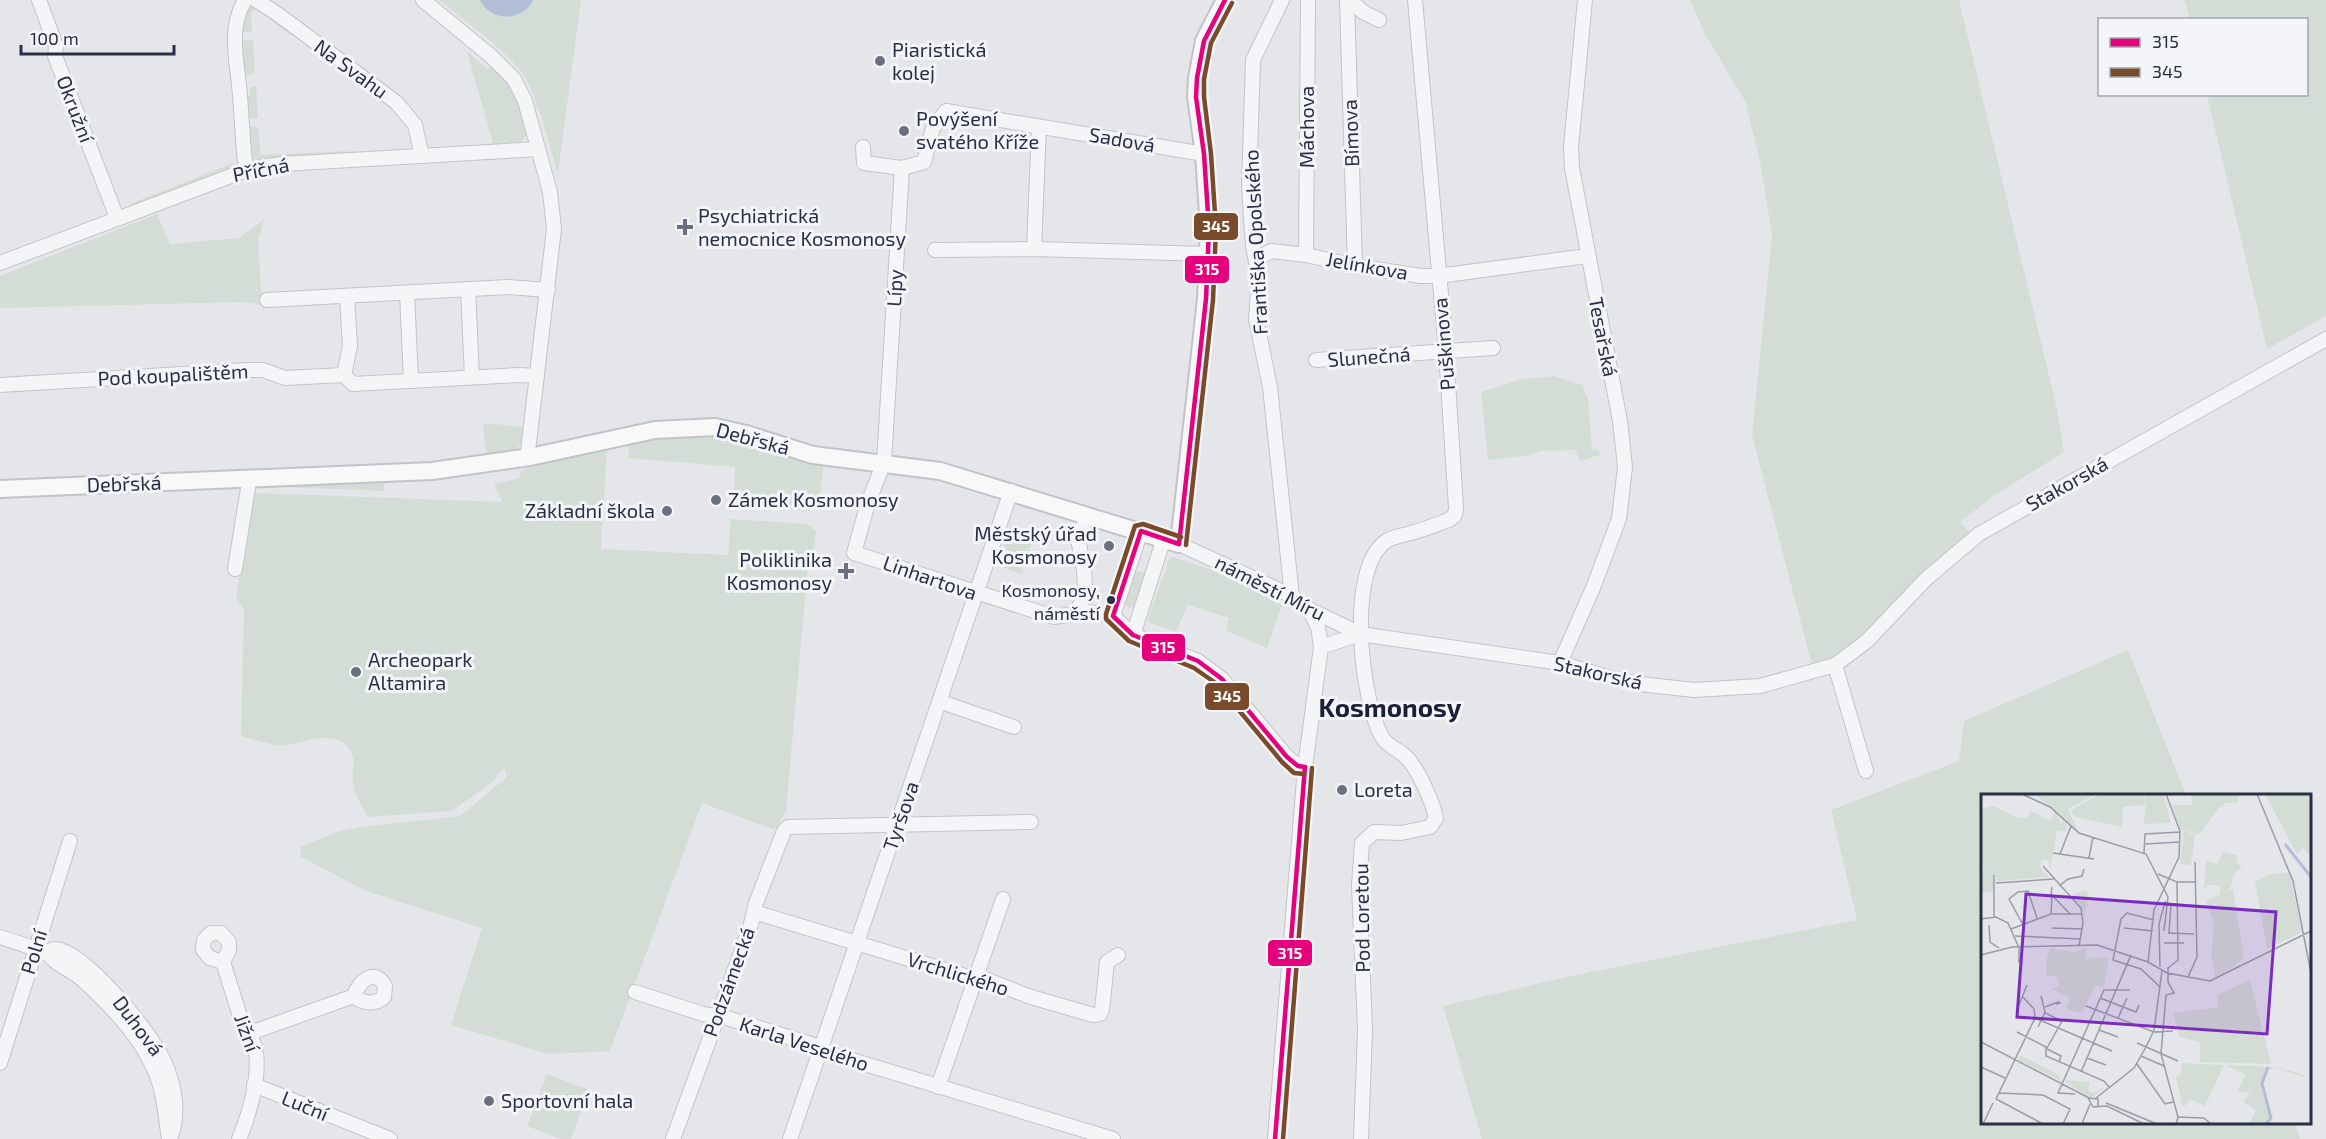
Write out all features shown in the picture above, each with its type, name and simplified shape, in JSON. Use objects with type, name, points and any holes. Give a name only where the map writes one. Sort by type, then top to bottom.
[{"type":"main road","points":[[1172,541],[1205,309],[1209,229],[1204,154],[1196,97],[1198,70],[1204,41],[1225,0]]},
{"type":"main road","name":"Debřská","points":[[0,489],[396,473],[530,457],[656,430],[703,427],[746,434],[813,454],[940,471],[1172,541]]},
{"type":"street","name":"Okružní","points":[[39,0],[56,46],[55,56],[117,218]]},
{"type":"street","points":[[245,0],[238,12],[235,24],[234,46],[246,169]]},
{"type":"street","name":"Na Svahu","points":[[256,0],[397,103],[416,125],[422,156]]},
{"type":"street","points":[[423,0],[492,57],[514,79],[525,100],[554,213],[548,290],[528,451],[530,457]]},
{"type":"street","name":"Františka Opolského","points":[[1282,0],[1253,60],[1249,187],[1253,246],[1259,278],[1256,319],[1270,387],[1292,596]]},
{"type":"street","name":"Máchova","points":[[1306,255],[1308,0]]},
{"type":"street","points":[[1349,0],[1363,12],[1379,21]]},
{"type":"street","name":"Bímova","points":[[1349,0],[1354,266]]},
{"type":"street","name":"Puškinova","points":[[1360,634],[1362,590],[1368,565],[1377,551],[1388,540],[1449,520],[1455,515],[1446,351],[1415,0]]},
{"type":"street","name":"Tesařská","points":[[1560,663],[1593,588],[1619,519],[1625,467],[1620,421],[1575,193],[1571,147],[1585,0]]},
{"type":"street","name":"Sadová","points":[[902,168],[924,162],[933,128],[946,111],[1204,154]]},
{"type":"street","points":[[1034,249],[1039,127]]},
{"type":"street","points":[[863,147],[864,164],[902,168]]},
{"type":"street","name":"Příčná","points":[[0,264],[246,169],[274,164],[538,149]]},
{"type":"street","name":"Lípy","points":[[884,462],[902,168]]},
{"type":"street","points":[[935,250],[1034,249],[1208,254]]},
{"type":"street","name":"Jelínkova","points":[[1257,259],[1271,251],[1306,255],[1354,266],[1421,276],[1438,276],[1587,256]]},
{"type":"street","points":[[267,300],[508,287],[548,290]]},
{"type":"street","points":[[468,290],[472,377]]},
{"type":"street","points":[[407,292],[411,381]]},
{"type":"street","points":[[344,375],[350,346],[347,296]]},
{"type":"street","name":"Stakorská","points":[[1360,634],[1560,663],[1607,677],[1694,690],[1760,686],[1835,665],[1867,641],[1926,579],[1979,534],[2326,339]]},
{"type":"street","name":"Slunečná","points":[[1316,360],[1493,348]]},
{"type":"street","name":"Pod koupalištěm","points":[[0,385],[242,370],[263,370],[285,378],[344,375],[353,384],[472,377],[537,376]]},
{"type":"street","name":"Linhartova","points":[[884,462],[868,503],[854,553],[1054,617],[1076,612],[1113,616]]},
{"type":"street","points":[[235,569],[248,488],[247,478]]},
{"type":"street","name":"Tyršova","points":[[790,1139],[1011,492]]},
{"type":"street","points":[[1076,612],[1082,601],[1084,586],[1084,570],[1078,539],[1087,515]]},
{"type":"street","points":[[1141,531],[1113,616],[1132,635],[1198,661],[1222,679],[1287,758],[1298,766],[1305,767]]},
{"type":"street","points":[[1132,635],[1172,541]]},
{"type":"street","name":"náměstí Míru","points":[[1172,541],[1292,596],[1309,609],[1360,634]]},
{"type":"street","points":[[1275,1139],[1305,767],[1322,647],[1318,627],[1309,609]]},
{"type":"street","points":[[1322,647],[1360,634]]},
{"type":"street","name":"Pod Loretou","points":[[1360,634],[1374,719],[1382,738],[1390,747],[1407,758],[1433,802],[1436,818],[1430,827],[1401,833],[1374,832],[1362,843],[1359,885],[1365,1030],[1361,1139]]},
{"type":"street","points":[[1835,665],[1866,771]]},
{"type":"street","points":[[941,702],[1014,727]]},
{"type":"street","points":[[898,825],[1031,822]]},
{"type":"street","name":"Podzámecká","points":[[673,1139],[784,831],[788,827],[898,825]]},
{"type":"street","name":"Polní","points":[[0,1063],[40,950],[70,841]]},
{"type":"street","points":[[938,1087],[1003,899]]},
{"type":"street","name":"Vrchlického","points":[[754,912],[975,979],[985,979],[1028,996],[1097,1015],[1102,1010],[1107,962],[1118,955]]},
{"type":"street","name":"Duhová","points":[[0,937],[40,950],[55,949],[89,969],[121,1020],[148,1055],[161,1087],[169,1139]]},
{"type":"street","name":"Jižní","points":[[223,962],[244,1029],[250,1033],[256,1054],[257,1073],[248,1119],[239,1139]]},
{"type":"street","name":"Karla Veselého","points":[[635,992],[703,1014],[717,1016],[811,1044],[821,1050],[938,1087],[1113,1139]]},
{"type":"street","points":[[250,1033],[354,996]]},
{"type":"street","name":"Luční","points":[[254,1085],[390,1139]]},
{"type":"shaded area","points":[[439,0],[581,0],[558,173],[538,108],[522,73],[495,45]]},
{"type":"shaded area","points":[[1690,0],[1959,0],[2057,409],[2064,452],[1995,495],[1960,522],[1971,534],[1835,664],[1812,665],[1752,435],[1772,235],[1760,161],[1745,101],[1704,32]]},
{"type":"shaded area","points":[[2185,0],[2326,0],[2326,316],[2267,349],[2207,96],[2308,96],[2308,18],[2190,18]]},
{"type":"shaded area","points":[[259,7],[295,33],[292,36],[256,9],[251,12],[252,32],[239,33],[246,9]]},
{"type":"shaded area","points":[[253,40],[255,74],[240,75],[240,41]]},
{"type":"shaded area","points":[[467,51],[487,69],[491,64],[511,88],[519,103],[527,133],[521,144],[494,147],[490,144],[493,143]]},
{"type":"shaded area","points":[[256,86],[258,118],[246,119],[244,97],[250,96],[250,87]]},
{"type":"shaded area","points":[[249,126],[258,127],[261,155],[348,151],[346,155],[257,161],[256,158],[251,159],[246,135],[249,134]]},
{"type":"shaded area","points":[[233,163],[234,167],[131,206],[130,204]]},
{"type":"shaded area","points":[[157,214],[170,244],[239,238],[264,219],[258,241],[262,305],[243,302],[0,308],[0,276]]},
{"type":"shaded area","points":[[1554,376],[1582,385],[1588,399],[1592,450],[1599,450],[1600,455],[1580,461],[1575,450],[1540,451],[1530,455],[1488,460],[1481,392],[1522,379]]},
{"type":"shaded area","points":[[486,423],[523,427],[521,444],[517,449],[486,455],[483,426]]},
{"type":"shaded area","points":[[666,434],[707,434],[762,450],[824,462],[818,508],[808,511],[733,503],[735,467],[628,458],[629,443]]},
{"type":"shaded area","points":[[607,448],[601,549],[728,555],[731,519],[807,524],[816,531],[814,548],[808,565],[786,811],[775,830],[702,803],[610,1051],[548,1054],[451,1025],[482,928],[366,891],[301,857],[300,847],[337,832],[361,827],[460,816],[507,777],[504,768],[491,783],[452,811],[368,817],[355,792],[353,756],[344,744],[336,739],[327,738],[277,745],[241,736],[244,609],[236,600],[252,493],[502,502],[494,484],[520,478],[521,470]]},
{"type":"shaded area","points":[[311,482],[384,482],[384,491],[261,486]]},
{"type":"shaded area","points":[[1007,536],[1032,544],[1021,574],[997,565]]},
{"type":"shaded area","points":[[1170,556],[1241,580],[1282,605],[1267,648],[1226,631],[1229,618],[1188,605],[1176,632],[1147,622]]},
{"type":"shaded area","points":[[1138,571],[1145,573],[1145,576],[1134,607],[1129,608],[1124,603],[1135,573]]},
{"type":"shaded area","points":[[2128,650],[2186,794],[1981,794],[1981,1124],[2295,1124],[2300,1139],[1482,1139],[1443,1006],[1575,975],[1857,920],[1831,810],[1959,761],[1964,721]]},
{"type":"shaded area","points":[[547,1074],[589,1090],[571,1139],[560,1139],[527,1126]]},
{"type":"water","points":[[480,0],[533,1],[521,13],[506,17],[491,12]]},
{"type":"transit line","name":"315","points":[[1179,544],[1206,299],[1209,229],[1204,154],[1196,97],[1197,78],[1204,41],[1225,0]]},
{"type":"transit line","name":"345","points":[[1186,545],[1213,300],[1216,229],[1204,79],[1211,43],[1232,3]]},
{"type":"transit line","name":"345","points":[[1181,537],[1143,524],[1135,526],[1106,619],[1129,641],[1194,668],[1217,684],[1282,762],[1294,773],[1304,774]]},
{"type":"transit line","name":"315","points":[[1179,544],[1141,531],[1113,616],[1133,635],[1198,661],[1222,679],[1287,757],[1298,766],[1305,767]]},
{"type":"transit line","name":"315","points":[[1275,1139],[1305,767]]},
{"type":"transit line","name":"345","points":[[1283,1139],[1312,768]]},
{"type":"place","name":"Piaristická kolej","points":[[880,61]]},
{"type":"place","name":"Povýšení svatého Kříže","points":[[904,131]]},
{"type":"place","name":"Psychiatrická nemocnice Kosmonosy","points":[[685,227]]},
{"type":"place","name":"Zámek Kosmonosy","points":[[716,500]]},
{"type":"place","name":"Základní škola","points":[[667,511]]},
{"type":"place","name":"Městský úřad Kosmonosy","points":[[1109,546]]},
{"type":"place","name":"Poliklinika Kosmonosy","points":[[846,571]]},
{"type":"place","name":"Kosmonosy, náměstí","points":[[1111,600]]},
{"type":"place","name":"Archeopark Altamira","points":[[356,672]]},
{"type":"place","name":"Loreta","points":[[1342,790]]},
{"type":"place","name":"Sportovní hala","points":[[489,1101]]},
{"type":"district","name":"Kosmonosy","points":[[1390,708]]}]
